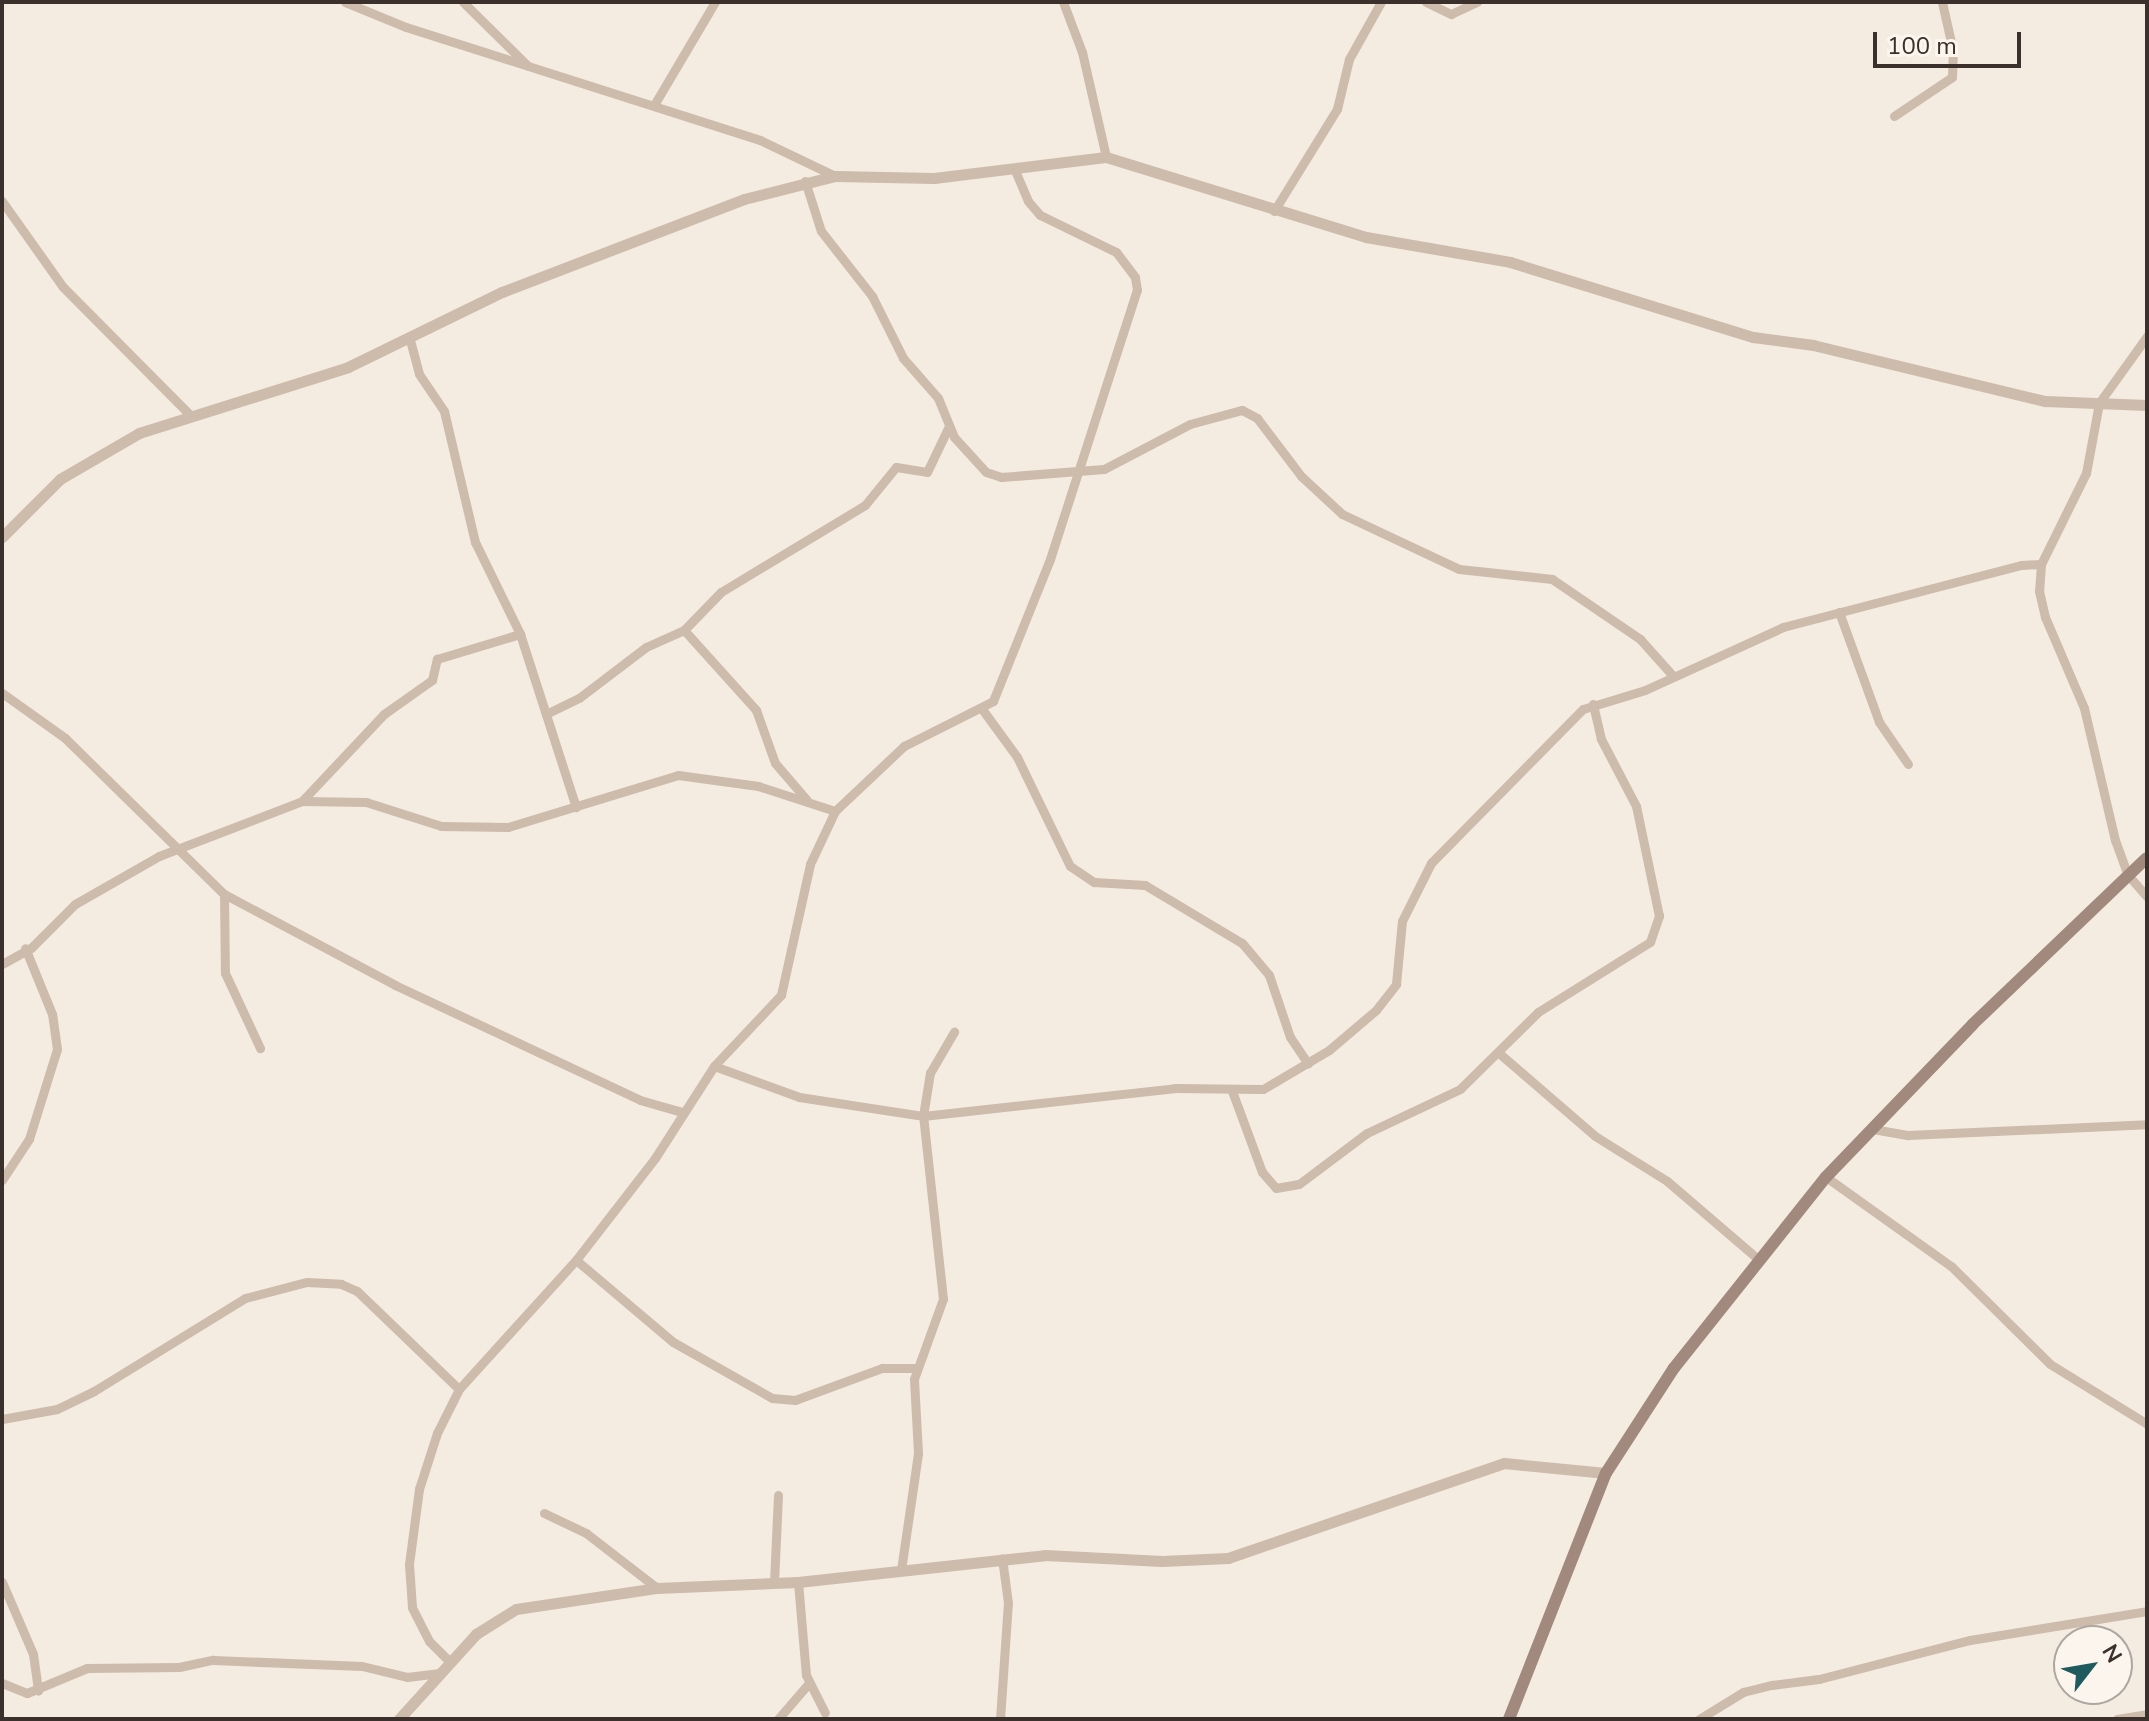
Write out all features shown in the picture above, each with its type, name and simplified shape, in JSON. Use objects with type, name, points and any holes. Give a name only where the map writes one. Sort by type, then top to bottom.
[{"type":"main road","points":[[1512,1718],[1606,1473],[1641,1413],[1758,1259],[1826,1177],[2029,967],[2147,858]]},
{"type":"street","points":[[345,2],[531,68],[760,140],[835,176]]},
{"type":"street","points":[[463,2],[531,68]]},
{"type":"street","points":[[654,105],[715,2]]},
{"type":"street","points":[[1063,2],[1082,52],[1084,81],[1106,157]]},
{"type":"street","points":[[1274,211],[1337,109],[1349,59],[1381,2]]},
{"type":"street","points":[[1426,2],[1451,14],[1477,2]]},
{"type":"street","points":[[1894,116],[1952,77],[1953,51],[1942,2]]},
{"type":"street","points":[[2,537],[60,479],[111,446],[189,414],[290,387],[410,340],[583,258],[805,181],[835,176],[922,179],[1106,157],[1366,237],[1510,262],[1753,337],[1862,355],[2008,394],[2147,405]]},
{"type":"street","points":[[449,1661],[429,1641],[412,1607],[409,1564],[419,1489],[437,1433],[459,1389],[576,1260],[655,1158],[714,1066],[786,985],[810,864],[835,811],[904,746],[993,701],[1080,471],[1137,290],[1135,277],[1104,244],[1040,215],[1028,201],[1015,170]]},
{"type":"street","points":[[805,181],[821,231],[872,296],[903,358],[938,398],[949,426],[986,472],[1001,477],[1080,471],[1125,462],[1216,415],[1252,414],[1301,476],[1342,514],[1459,569],[1552,579],[1640,639],[1673,676]]},
{"type":"street","points":[[2,201],[63,287],[189,414]]},
{"type":"street","points":[[2147,336],[2099,403],[2086,473],[2041,564],[2045,617],[2084,708],[2128,875],[2147,897]]},
{"type":"street","points":[[410,340],[419,374],[444,411],[481,560],[520,634],[576,807]]},
{"type":"street","points":[[546,714],[579,698],[646,647],[684,630],[721,592],[865,505],[896,467],[927,472],[949,426]]},
{"type":"street","points":[[714,1066],[758,1086],[799,1097],[923,1116],[1175,1088],[1263,1089],[1308,1064],[1352,1033],[1396,984],[1402,921],[1431,863],[1567,722],[1593,704],[1673,676],[1783,627],[2021,565],[2041,564]]},
{"type":"street","points":[[1839,612],[1879,722],[1908,764]]},
{"type":"street","points":[[684,630],[756,710],[775,763],[808,802]]},
{"type":"street","points":[[302,801],[384,714],[432,680],[437,659],[520,634]]},
{"type":"street","points":[[2,693],[65,738],[182,849],[197,873],[224,894],[395,985],[640,1100],[682,1112]]},
{"type":"street","points":[[1232,1091],[1262,1172],[1276,1188],[1286,1188],[1315,1174],[1367,1133],[1460,1089],[1500,1054],[1538,1012],[1650,942],[1657,927],[1636,806],[1601,739],[1593,704]]},
{"type":"street","points":[[982,709],[1017,757],[1070,866],[1094,882],[1145,885],[1242,943],[1269,975],[1290,1037],[1308,1064]]},
{"type":"street","points":[[2,964],[75,904],[167,851],[182,849],[240,822],[302,801],[366,802],[441,826],[469,829],[508,827],[678,775],[712,776],[835,811]]},
{"type":"street","points":[[224,894],[225,973],[260,1048]]},
{"type":"street","points":[[2,1180],[29,1139],[57,1049],[52,1014],[25,948]]},
{"type":"street","points":[[901,1570],[918,1453],[916,1368],[943,1299],[923,1116],[930,1073],[954,1032]]},
{"type":"street","points":[[1500,1054],[1595,1136],[1667,1181],[1758,1259]]},
{"type":"street","points":[[1873,1129],[1908,1135],[2147,1124]]},
{"type":"street","points":[[1826,1177],[1951,1266],[2050,1364],[2147,1424]]},
{"type":"street","points":[[576,1260],[673,1342],[772,1398],[795,1400],[882,1368],[916,1368]]},
{"type":"street","points":[[2,1419],[57,1409],[94,1391],[245,1298],[280,1285],[307,1282],[341,1284],[357,1291],[459,1389]]},
{"type":"street","points":[[402,1718],[438,1673],[476,1634],[516,1609],[657,1588],[798,1582],[1002,1558],[1228,1558],[1504,1463],[1606,1473]]},
{"type":"street","points":[[774,1583],[778,1495]]},
{"type":"street","points":[[544,1513],[586,1533],[657,1588]]},
{"type":"street","points":[[1000,1719],[1008,1603],[1002,1558]]},
{"type":"street","points":[[2,1582],[33,1654],[38,1691]]},
{"type":"street","points":[[798,1582],[801,1651],[809,1683],[825,1713]]},
{"type":"street","points":[[1699,1719],[1743,1692],[1772,1685],[1819,1679],[1970,1640],[2147,1611]]},
{"type":"street","points":[[2,1683],[27,1693],[87,1668],[179,1667],[213,1660],[362,1666],[407,1677],[438,1673]]},
{"type":"street","points":[[778,1719],[809,1683]]},
{"type":"street","points":[[2117,1719],[2147,1714]]}]
